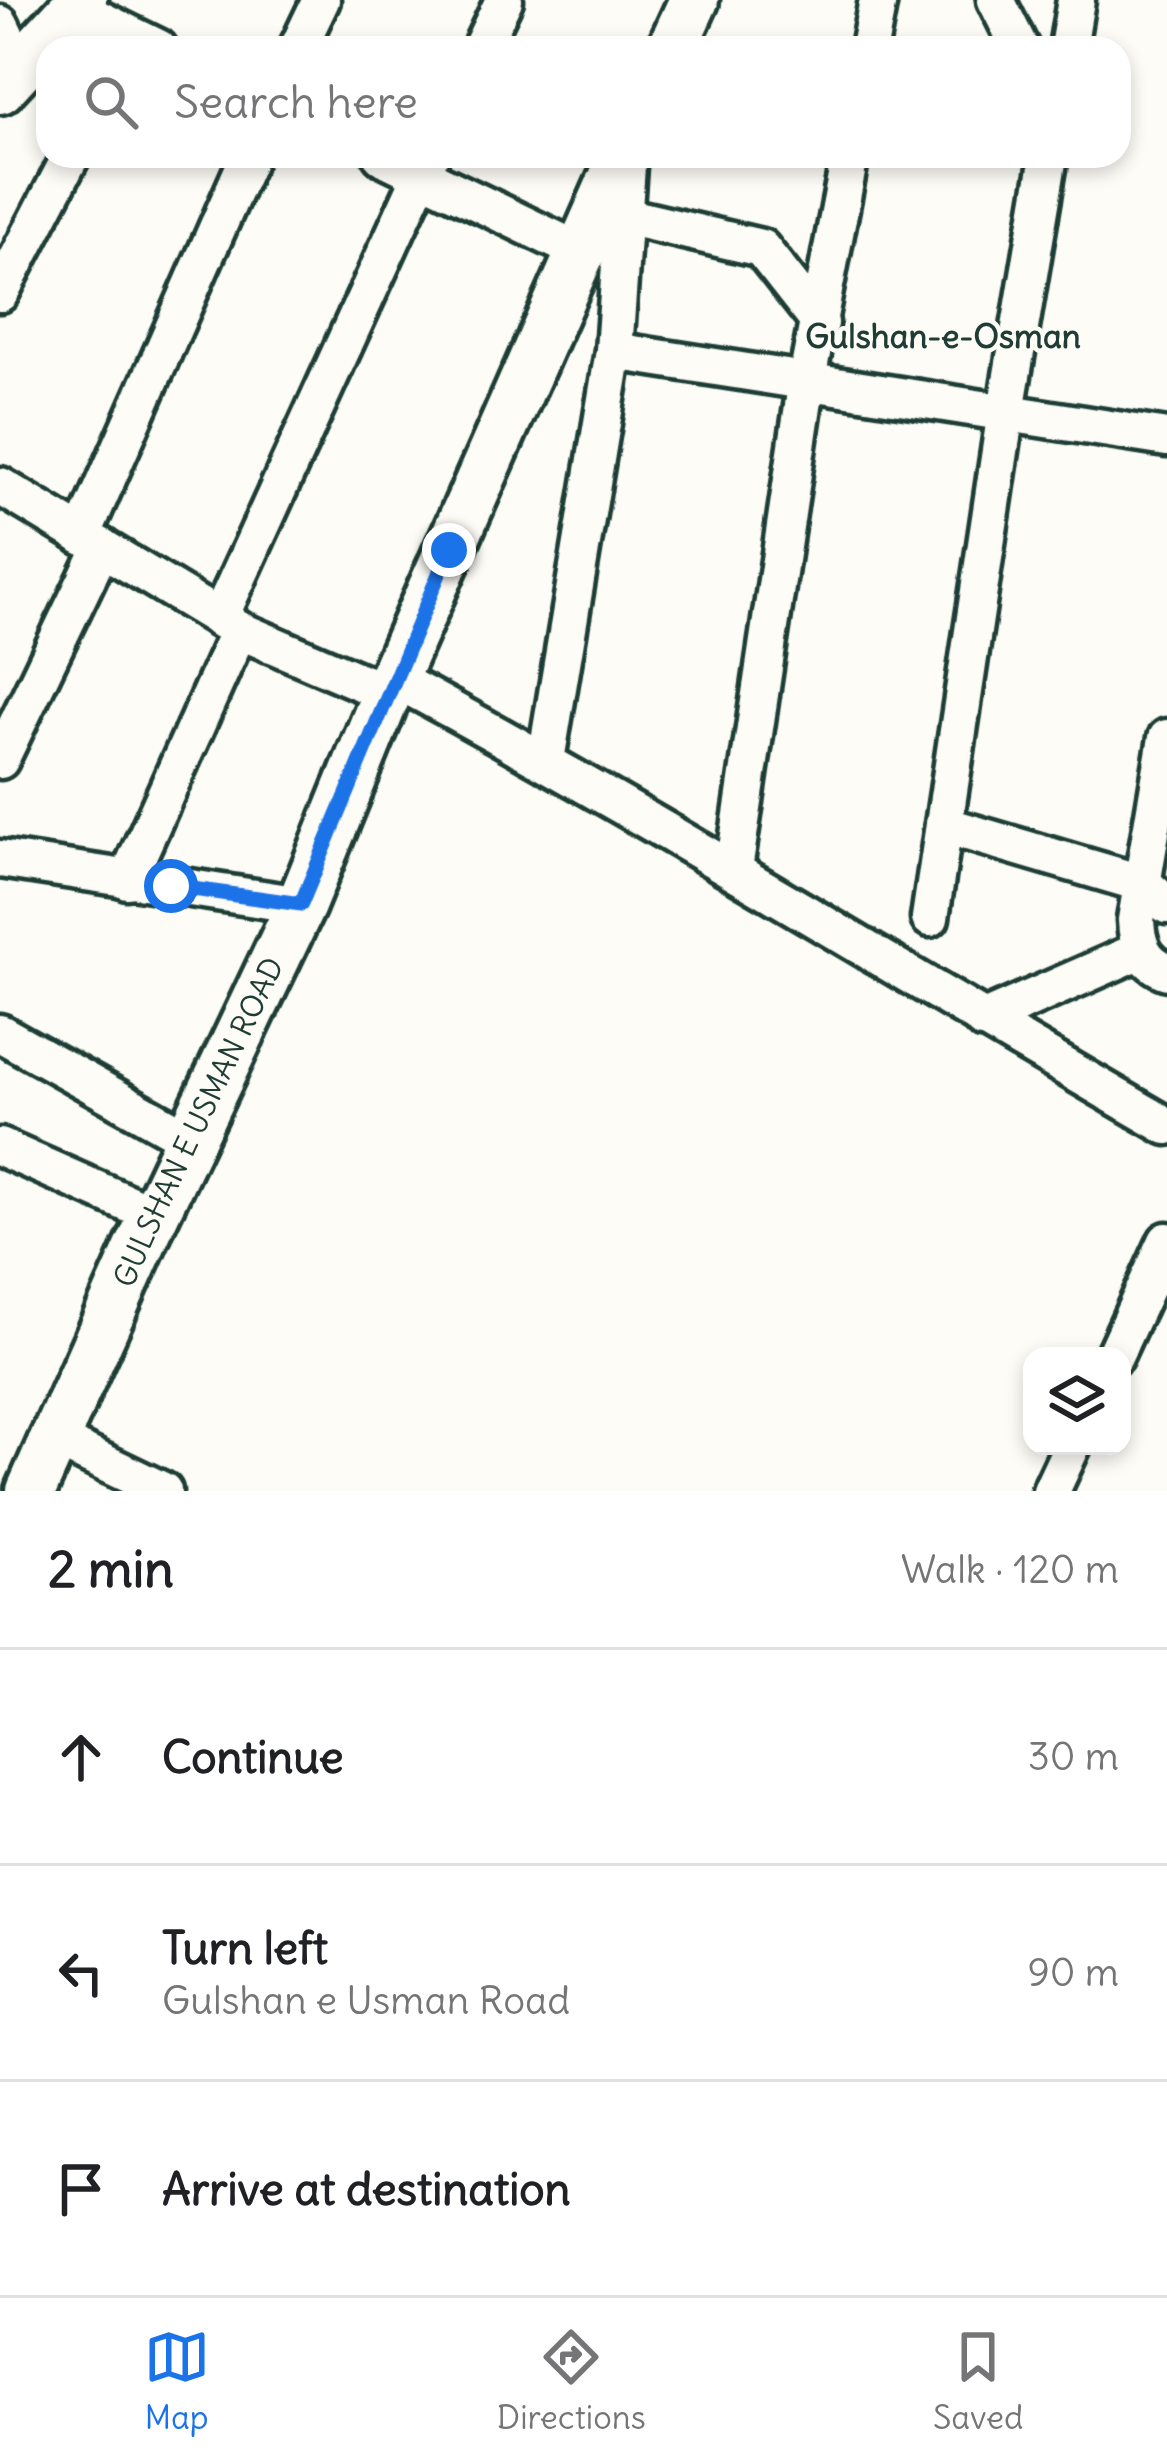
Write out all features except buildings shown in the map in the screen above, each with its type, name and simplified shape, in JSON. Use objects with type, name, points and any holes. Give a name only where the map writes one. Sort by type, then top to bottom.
[{"type":"street","points":[[304,36],[321,0]]},
{"type":"street","points":[[487,36],[504,0]]},
{"type":"street","points":[[678,36],[694,0]]},
{"type":"street","points":[[871,36],[878,0]]},
{"type":"street","points":[[996,0],[1014,36]]},
{"type":"street","points":[[1070,36],[1076,0]]},
{"type":"street","points":[[49,36],[78,4],[127,36]]},
{"type":"street","points":[[0,24],[10,78]]},
{"type":"street","points":[[10,78],[36,50]]},
{"type":"street","points":[[0,292],[65,168]]},
{"type":"street","points":[[0,760],[244,168]]},
{"type":"street","points":[[128,880],[229,624],[424,168]]},
{"type":"street","points":[[430,168],[581,252]]},
{"type":"street","name":"GULSHAN E USMAN ROAD","points":[[31,1491],[154,1214],[301,904],[390,686],[620,168]]},
{"type":"street","points":[[546,760],[614,350],[625,168]]},
{"type":"street","points":[[734,869],[807,379],[848,168]]},
{"type":"street","points":[[930,918],[1047,168]]},
{"type":"street","points":[[624,217],[761,248],[820,323]]},
{"type":"street","points":[[614,350],[1167,438]]},
{"type":"street","points":[[0,486],[229,624],[390,686],[546,760],[1167,1126]]},
{"type":"street","points":[[982,1020],[1154,960],[1136,920],[1155,895],[1167,738]]},
{"type":"street","points":[[944,825],[1155,895]]},
{"type":"street","points":[[0,859],[301,904]]},
{"type":"street","points":[[0,1033],[191,1141]]},
{"type":"street","points":[[0,1147],[154,1214]]},
{"type":"street","points":[[1118,1347],[1167,1241]]},
{"type":"street","points":[[55,1439],[163,1491]]},
{"type":"street","points":[[1051,1491],[1068,1455]]},
{"type":"district","name":"Gulshan-e-Osman","points":[[943,336]]},
{"type":"route","points":[[171,886],[301,904],[449,550]]}]
